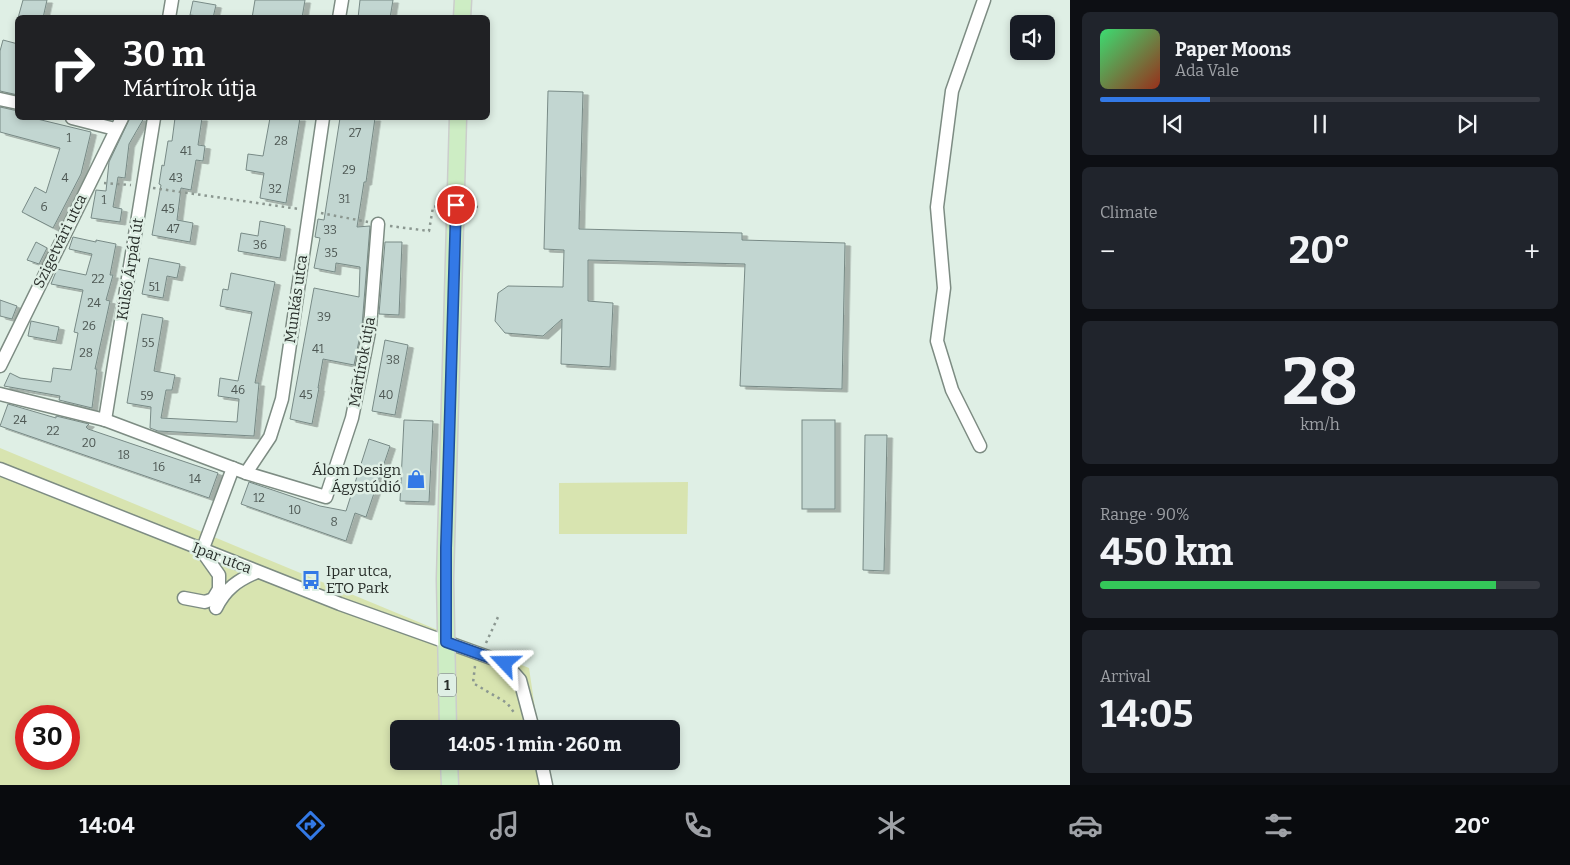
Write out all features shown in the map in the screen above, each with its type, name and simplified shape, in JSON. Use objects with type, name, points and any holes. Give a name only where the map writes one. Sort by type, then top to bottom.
[{"type":"main road","points":[[462,15],[463,0]]},
{"type":"main road","name":"1","points":[[448,720],[446,548],[458,120]]},
{"type":"main road","points":[[449,770],[450,785]]},
{"type":"street","points":[[170,15],[172,0]]},
{"type":"street","points":[[340,15],[342,0]]},
{"type":"street","points":[[980,446],[952,390],[937,341],[944,288],[937,207],[952,91],[984,0]]},
{"type":"street","points":[[0,99],[15,103]]},
{"type":"street","points":[[90,120],[118,123]]},
{"type":"street","name":"Külső Árpád út","points":[[105,420],[154,120]]},
{"type":"street","name":"Munkás utca","points":[[246,473],[270,437],[282,399],[323,120]]},
{"type":"street","name":"Szigetvári utca","points":[[0,366],[118,123]]},
{"type":"street","name":"Mártírok útja","points":[[246,473],[326,497],[352,418],[370,327],[378,224]]},
{"type":"street","points":[[0,394],[105,420],[246,473]]},
{"type":"street","points":[[184,598],[205,602],[213,599],[219,589],[219,575],[202,551],[232,468]]},
{"type":"street","name":"Ipar utca","points":[[0,469],[202,551],[505,663],[520,680],[531,720]]},
{"type":"street","points":[[216,608],[220,600],[237,580],[257,572]]},
{"type":"street","points":[[543,770],[546,785]]},
{"type":"path","points":[[90,181],[144,186],[429,231],[433,207],[443,205]]},
{"type":"path","points":[[470,206],[478,207]]},
{"type":"path","points":[[498,617],[474,668],[473,683],[507,703],[515,713],[517,720]]},
{"type":"green space","points":[[0,448],[529,668],[537,720],[390,720],[390,770],[544,770],[546,785],[0,785]]},
{"type":"green space","points":[[688,482],[687,534],[559,534],[559,483]]},
{"type":"building","points":[[23,0],[47,0],[44,15],[19,15]]},
{"type":"building","points":[[255,0],[305,0],[302,15],[252,15]]},
{"type":"building","points":[[360,0],[393,0],[390,15],[358,15]]},
{"type":"building","points":[[193,1],[216,5],[214,15],[190,15]]},
{"type":"building","points":[[3,40],[15,43],[15,94],[0,91],[0,51]]},
{"type":"building","points":[[548,91],[583,92],[579,229],[742,233],[742,240],[845,243],[842,389],[740,386],[745,264],[588,260],[588,301],[613,303],[610,367],[561,364],[562,319],[543,336],[505,333],[495,321],[498,293],[508,286],[563,287],[564,250],[544,249]]},
{"type":"building","points":[[0,107],[15,110],[15,120],[41,120],[91,132],[81,174],[53,228],[22,212],[35,187],[46,193],[60,148],[0,132]]},
{"type":"building","points":[[129,120],[143,120],[129,144],[125,178],[118,177],[113,207],[122,209],[120,222],[91,218],[96,190],[106,191],[109,162]]},
{"type":"building","points":[[175,120],[202,120],[198,145],[205,146],[203,161],[196,160],[191,190],[181,188],[177,220],[193,223],[190,242],[152,235],[161,185],[159,184],[162,165],[164,166],[168,141],[172,141]]},
{"type":"building","points":[[270,120],[300,120],[286,203],[260,198],[264,173],[246,170],[248,154],[263,156]]},
{"type":"building","points":[[340,120],[375,120],[366,182],[364,182],[357,227],[370,226],[362,326],[354,365],[323,359],[312,424],[290,419],[314,288],[359,297],[360,267],[336,263],[335,272],[314,268],[320,238],[315,237],[318,219],[324,220]]},
{"type":"building","points":[[260,221],[285,226],[280,258],[238,251],[241,233],[258,236]]},
{"type":"building","points":[[73,237],[116,244],[110,275],[113,275],[106,300],[110,301],[95,369],[97,369],[92,408],[59,400],[60,396],[4,386],[10,373],[20,378],[51,382],[53,368],[71,370],[78,333],[74,332],[83,290],[51,284],[57,269],[86,275],[92,254],[69,249]]},
{"type":"building","points":[[36,242],[47,248],[39,264],[27,260]]},
{"type":"building","points":[[385,242],[402,242],[399,315],[379,314]]},
{"type":"building","points":[[149,258],[180,264],[177,278],[167,276],[163,298],[142,294]]},
{"type":"building","points":[[231,273],[275,282],[255,383],[259,383],[254,436],[158,431],[150,428],[151,407],[127,403],[142,314],[163,318],[154,371],[175,375],[172,390],[166,390],[161,418],[237,422],[239,399],[218,396],[220,378],[238,381],[252,312],[220,306],[223,289],[228,290]]},
{"type":"building","points":[[0,300],[17,306],[12,319],[0,316]]},
{"type":"building","points":[[31,321],[59,327],[56,341],[28,336]]},
{"type":"building","points":[[385,340],[408,345],[395,415],[372,411]]},
{"type":"building","points":[[8,404],[56,418],[56,416],[89,424],[86,427],[88,429],[218,473],[209,498],[0,426]]},
{"type":"building","points":[[404,420],[433,421],[429,502],[400,501]]},
{"type":"building","points":[[802,420],[835,420],[835,509],[802,509]]},
{"type":"building","points":[[865,435],[887,435],[884,571],[863,570]]},
{"type":"building","points":[[369,439],[390,446],[366,517],[355,513],[346,541],[241,504],[249,482],[320,506],[346,511]]},
{"type":"place","name":"Álom Design Ágystúdió","points":[[416,479]]},
{"type":"place","name":"Ipar utca, ETO Park","points":[[311,580]]},
{"type":"route","points":[[456,205],[445,579],[446,642],[505,663]]}]
